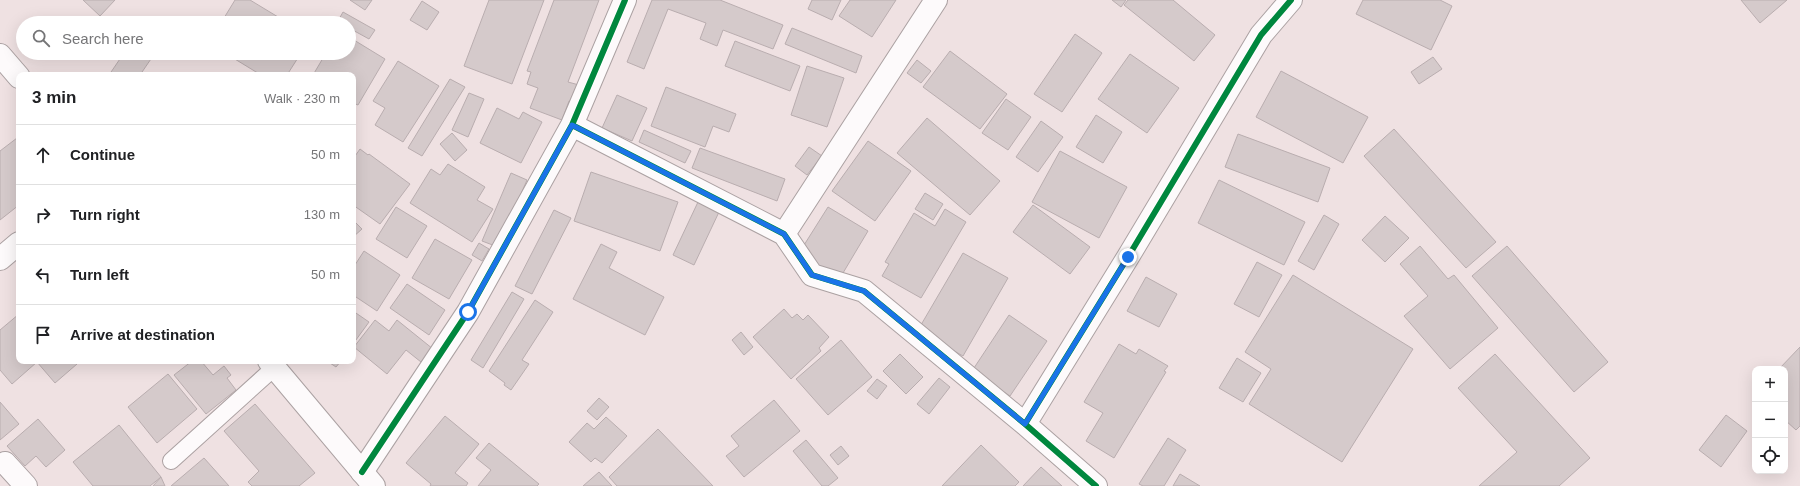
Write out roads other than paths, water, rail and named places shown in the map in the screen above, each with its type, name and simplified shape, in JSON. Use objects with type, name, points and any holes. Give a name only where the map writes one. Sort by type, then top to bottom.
[{"type":"street","points":[[272,364],[368,479],[468,312],[572,125],[623,0]]},
{"type":"street","points":[[784,234],[936,0]]},
{"type":"street","points":[[1025,424],[1132,250],[1261,35],[1291,0]]},
{"type":"street","points":[[0,55],[16,74]]},
{"type":"street","points":[[572,125],[784,234],[812,275],[864,291],[1025,424],[1096,486]]},
{"type":"street","points":[[0,259],[16,246]]},
{"type":"street","points":[[5,462],[26,486]]},
{"type":"lane","points":[[172,461],[272,364]]}]
